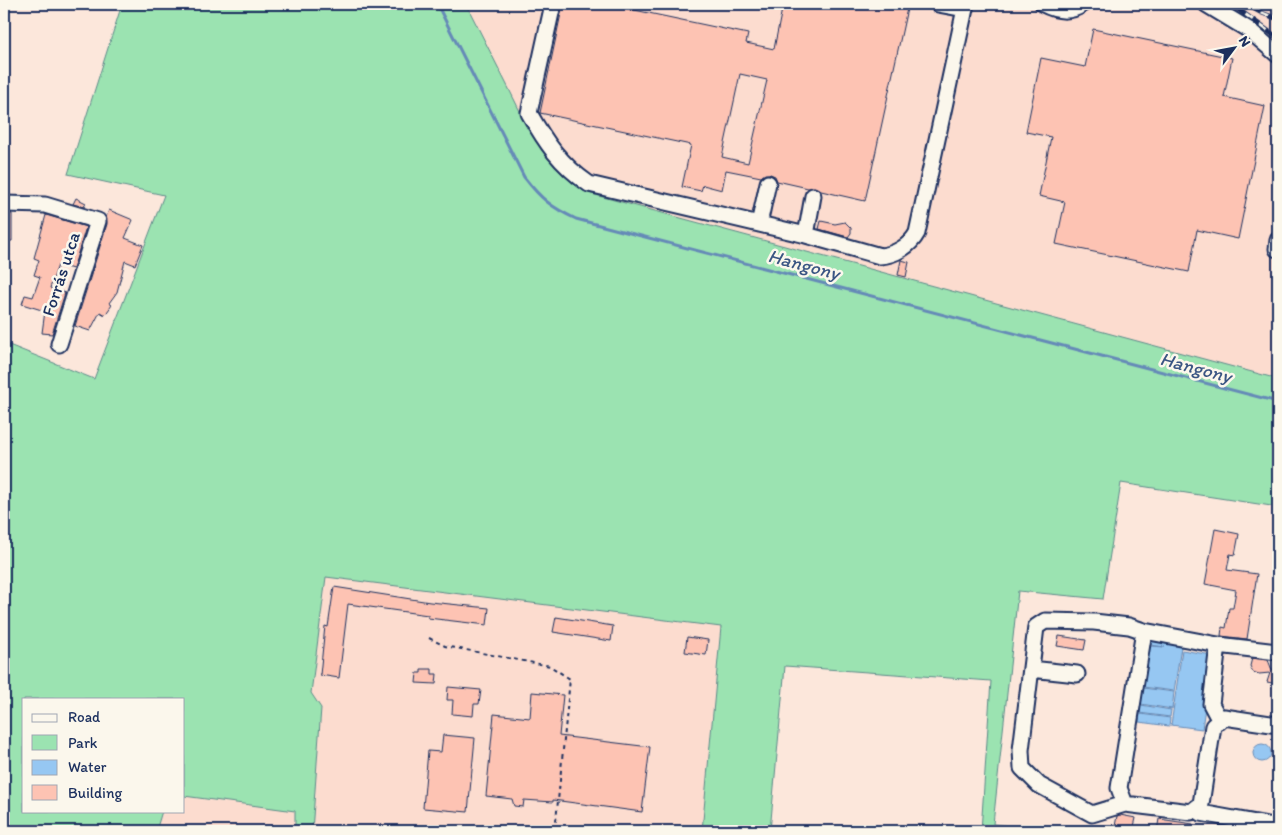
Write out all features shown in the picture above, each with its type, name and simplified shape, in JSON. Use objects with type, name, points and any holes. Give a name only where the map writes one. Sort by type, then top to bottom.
[{"type":"street","points":[[553,4],[529,113],[554,153],[572,172],[589,184],[806,235],[880,256],[896,252],[915,236],[966,6],[938,4]]},
{"type":"street","points":[[1043,4],[1061,10],[1071,9],[1083,4]]},
{"type":"street","points":[[1206,4],[1249,30],[1278,55]]},
{"type":"street","points":[[759,224],[768,183]]},
{"type":"street","points":[[806,235],[813,196]]},
{"type":"street","name":"Forrás utca","points":[[4,204],[45,205],[99,217],[58,344]]},
{"type":"street","points":[[1278,652],[1218,645],[1144,631],[1129,626],[1094,622],[1045,622],[1036,627],[1022,750],[1022,768],[1039,785],[1092,814],[1125,804],[1191,812],[1201,804],[1213,726],[1224,717],[1278,725]]},
{"type":"street","points":[[1125,804],[1119,788],[1144,631]]},
{"type":"street","points":[[1218,645],[1211,704],[1220,721]]},
{"type":"street","points":[[1031,669],[1077,674]]},
{"type":"street","points":[[1196,808],[1200,813],[1278,827]]},
{"type":"path","points":[[429,638],[445,646],[550,666],[570,680],[554,831]]},
{"type":"shaded area","points":[[466,4],[1278,4],[1278,379],[589,193],[566,179],[545,156],[528,128]]},
{"type":"shaded area","points":[[326,577],[721,627],[702,831],[312,831],[321,708],[311,693]]},
{"type":"shaded area","points":[[185,796],[296,811],[295,831],[156,831],[162,812],[185,812]]},
{"type":"green space","points":[[122,4],[466,4],[540,148],[560,172],[588,193],[1278,379],[1278,507],[1121,483],[1103,599],[1018,591],[993,824],[1051,831],[981,831],[991,681],[785,666],[770,831],[702,831],[721,627],[326,577],[311,693],[321,708],[312,831],[295,831],[295,811],[185,796],[185,698],[22,698],[22,812],[162,812],[156,831],[4,831],[4,343],[94,379],[164,195],[68,174]]},
{"type":"water","points":[[1152,637],[1182,641],[1174,691],[1143,687],[1150,646],[1165,647],[1151,645]]},
{"type":"water","points":[[1182,650],[1212,655],[1202,729],[1171,725]]},
{"type":"water","points":[[1143,688],[1174,692],[1172,709],[1141,704]]},
{"type":"water","points":[[1141,705],[1171,710],[1170,717],[1139,713]]},
{"type":"water","points":[[1140,714],[1170,718],[1169,726],[1139,722]]},
{"type":"water","points":[[1262,744],[1270,749],[1271,753],[1266,761],[1262,762],[1254,757],[1253,753],[1258,745]]},
{"type":"building","points":[[563,4],[606,4],[748,34],[746,43],[774,49],[783,4],[908,4],[865,201],[821,191],[815,187],[808,188],[777,181],[775,176],[770,174],[765,174],[761,177],[726,170],[722,190],[703,185],[701,191],[682,187],[691,145],[540,113]],"holes":[[[740,74],[767,80],[748,163],[722,157]]]},
{"type":"building","points":[[1093,29],[1232,58],[1224,97],[1265,106],[1238,239],[1197,230],[1189,272],[1056,244],[1065,202],[1039,196],[1051,137],[1026,132],[1041,58],[1085,67]]},
{"type":"building","points":[[76,198],[86,203],[84,207],[73,204]]},
{"type":"building","points":[[109,210],[133,220],[125,238],[143,245],[135,265],[125,261],[117,292],[109,303],[112,305],[105,315],[100,312],[90,331],[75,326],[107,224],[106,217]]},
{"type":"building","points":[[4,213],[12,214],[12,241],[4,241]]},
{"type":"building","points":[[46,215],[86,227],[73,269],[58,265],[50,288],[65,293],[52,334],[42,333],[45,311],[22,304],[25,295],[33,297],[40,277],[34,275],[39,260],[34,258]]},
{"type":"building","points":[[821,221],[835,224],[845,222],[851,228],[851,233],[848,237],[819,229]]},
{"type":"building","points":[[901,260],[909,262],[906,277],[898,275]]},
{"type":"building","points":[[1215,529],[1239,534],[1235,555],[1230,554],[1227,570],[1257,574],[1247,639],[1221,636],[1222,627],[1226,628],[1229,608],[1233,608],[1236,590],[1205,584]]},
{"type":"building","points":[[334,587],[430,602],[489,608],[487,625],[428,618],[428,615],[348,604],[339,678],[320,675],[325,626],[328,627]]},
{"type":"building","points":[[556,617],[613,626],[611,641],[553,632]]},
{"type":"building","points":[[1059,636],[1086,640],[1084,650],[1057,646]]},
{"type":"building","points":[[687,637],[708,640],[706,655],[685,652]]},
{"type":"building","points":[[1252,658],[1268,660],[1272,670],[1278,663],[1278,684],[1267,682],[1270,673],[1259,674],[1253,672],[1250,666]]},
{"type":"building","points":[[421,669],[432,669],[432,674],[437,674],[436,684],[416,683],[417,673],[421,673]]},
{"type":"building","points":[[448,687],[481,690],[479,704],[474,704],[473,716],[452,714],[453,700],[447,700]]},
{"type":"building","points":[[532,692],[563,695],[559,736],[650,747],[642,812],[553,800],[553,802],[524,800],[523,807],[514,806],[512,799],[486,796],[494,714],[530,718]]},
{"type":"building","points":[[443,735],[475,738],[468,812],[423,808],[428,751],[441,752]]},
{"type":"building","points":[[1117,816],[1136,818],[1133,831],[1114,831]]},
{"type":"building","points":[[1159,819],[1193,824],[1192,831],[1157,831]]},
{"type":"waterway","name":"Hangony","points":[[437,4],[524,177],[547,202],[576,219],[1278,402]]},
{"type":"railway","points":[[1231,4],[1278,38]]},
{"type":"railway","points":[[1245,4],[1278,19]]}]
